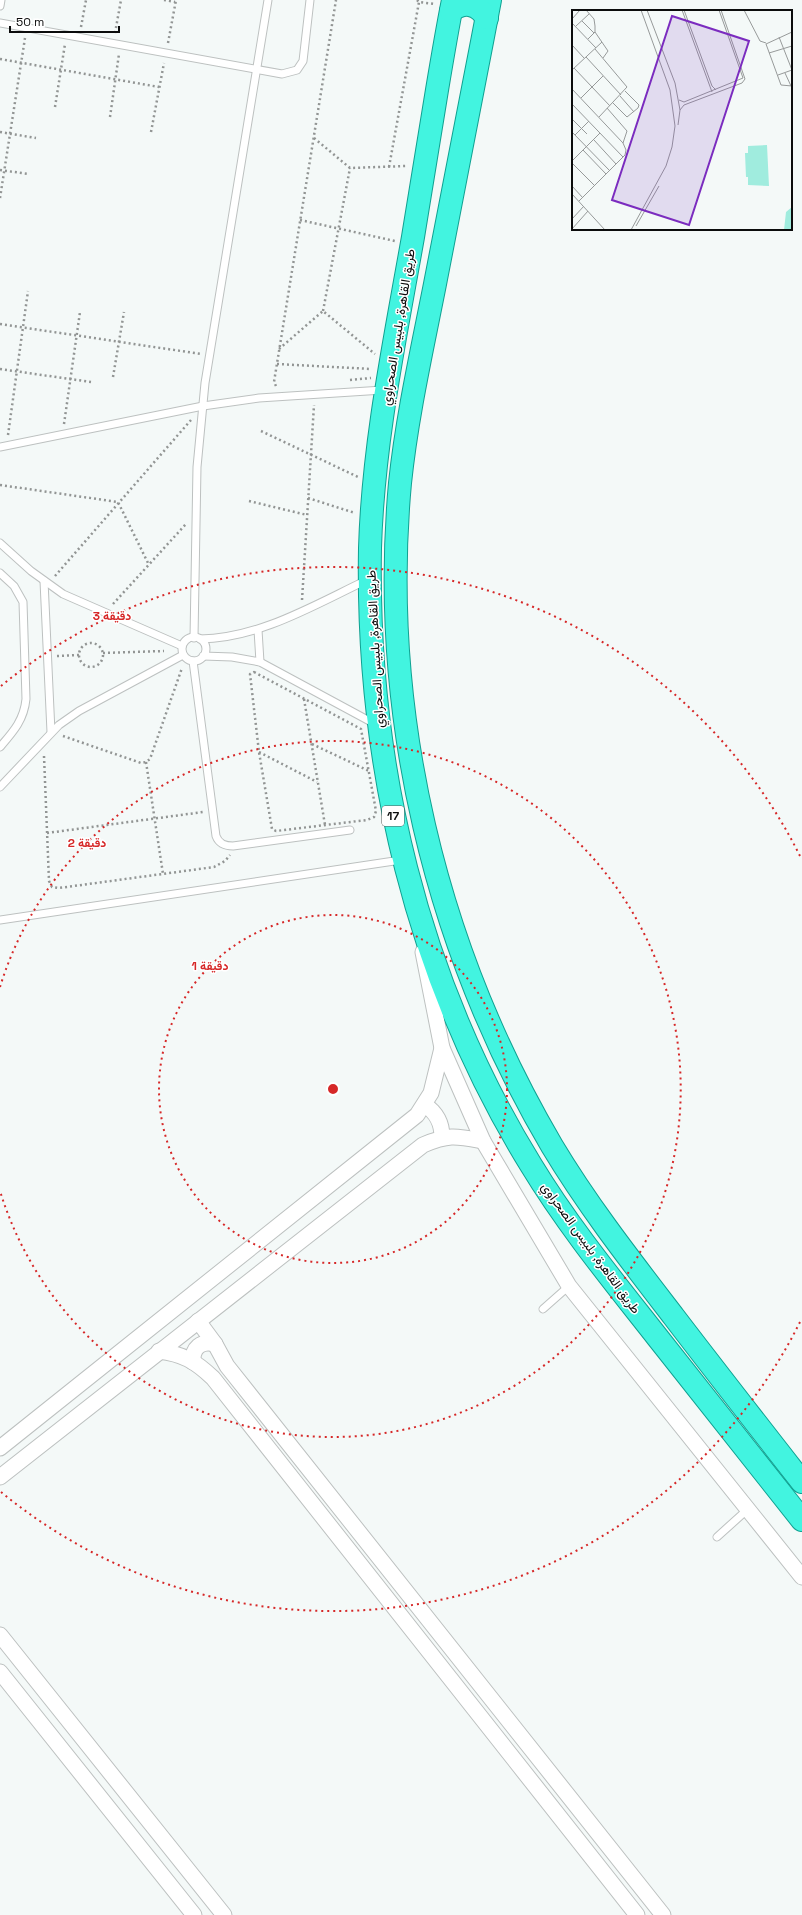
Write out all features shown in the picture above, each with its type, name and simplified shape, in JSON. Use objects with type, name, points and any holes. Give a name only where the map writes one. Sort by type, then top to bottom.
[{"type":"highway","points":[[452,6],[466,4],[475,6],[482,10],[488,9]]},
{"type":"highway","name":"طريق القاهرة, بلبيس الصحراوي","points":[[452,6],[386,390],[372,518],[371,578],[375,690],[383,761],[404,860],[414,902],[437,971],[464,1037],[495,1102],[531,1165],[570,1225],[605,1271],[802,1520]]},
{"type":"highway","name":"طريق القاهرة, بلبيس الصحراوي","points":[[488,9],[414,390],[401,479],[396,543],[396,613],[400,683],[410,753],[423,822],[441,890],[462,957],[489,1022],[519,1086],[553,1147],[591,1206],[632,1263],[802,1482]]},
{"type":"street","points":[[414,902],[442,1048],[483,1141],[569,1286],[802,1577]]},
{"type":"street","points":[[1,1447],[417,1115],[431,1093],[442,1048]]},
{"type":"street","points":[[425,1104],[438,1118],[441,1124],[442,1137]]},
{"type":"street","points":[[0,1477],[423,1145],[442,1137],[454,1136],[483,1141]]},
{"type":"street","points":[[198,1321],[232,1372],[663,1915]]},
{"type":"street","points":[[193,1362],[194,1350],[198,1346],[203,1343],[214,1344]]},
{"type":"street","points":[[159,1351],[184,1356],[199,1365],[213,1378],[637,1915]]},
{"type":"street","points":[[28,1425],[29,1433],[32,1439],[44,1442]]},
{"type":"street","points":[[1,1447],[12,1449],[18,1457],[19,1462]]},
{"type":"street","points":[[0,1635],[224,1915]]},
{"type":"street","points":[[0,1672],[194,1915]]},
{"type":"lane","points":[[0,6],[1,0]]},
{"type":"lane","points":[[193,661],[199,660],[206,650],[204,644],[197,638],[196,513],[197,467],[202,406],[209,355],[268,0]]},
{"type":"lane","points":[[0,23],[257,70],[288,74],[297,70],[303,61],[310,0]]},
{"type":"lane","points":[[3,446],[202,406],[259,398],[386,390]]},
{"type":"lane","points":[[0,543],[46,583],[63,594],[106,612],[183,652],[193,661],[217,840],[224,845],[233,846],[350,830]]},
{"type":"lane","points":[[0,573],[14,586],[23,602],[26,699],[25,708],[20,722],[0,747]]},
{"type":"lane","points":[[0,787],[51,732],[79,711],[183,652],[185,642],[197,638],[229,638],[258,630],[371,578]]},
{"type":"lane","points":[[46,583],[47,657],[51,732]]},
{"type":"lane","points":[[258,630],[260,662]]},
{"type":"lane","points":[[203,656],[232,657],[260,662],[379,726]]},
{"type":"lane","points":[[0,920],[404,860]]},
{"type":"lane","points":[[543,1309],[569,1286]]},
{"type":"lane","points":[[717,1537],[748,1509]]},
{"type":"path","points":[[80,38],[86,0]]},
{"type":"path","points":[[110,117],[116,79],[117,44],[121,0]]},
{"type":"path","points":[[151,132],[175,1],[164,0]]},
{"type":"path","points":[[280,388],[275,385],[274,382],[336,0]]},
{"type":"path","points":[[389,167],[419,2]]},
{"type":"path","points":[[0,198],[26,28]]},
{"type":"path","points":[[55,106],[67,35]]},
{"type":"path","points":[[0,59],[159,87]]},
{"type":"path","points":[[0,132],[36,138]]},
{"type":"path","points":[[314,138],[350,168],[425,165]]},
{"type":"path","points":[[279,350],[323,311],[350,168]]},
{"type":"path","points":[[0,170],[29,174]]},
{"type":"path","points":[[300,220],[411,244]]},
{"type":"path","points":[[3,446],[17,372],[28,291]]},
{"type":"path","points":[[323,311],[390,367]]},
{"type":"path","points":[[62,434],[80,312]]},
{"type":"path","points":[[113,376],[124,312]]},
{"type":"path","points":[[0,324],[209,355]]},
{"type":"path","points":[[277,364],[373,369],[371,378],[349,380]]},
{"type":"path","points":[[0,369],[92,382]]},
{"type":"path","points":[[301,611],[314,395]]},
{"type":"path","points":[[46,583],[202,406]]},
{"type":"path","points":[[261,431],[375,485]]},
{"type":"path","points":[[0,485],[118,502]]},
{"type":"path","points":[[308,498],[372,518]]},
{"type":"path","points":[[249,501],[307,515]]},
{"type":"path","points":[[118,502],[149,565]]},
{"type":"path","points":[[106,612],[196,513]]},
{"type":"path","points":[[90,643],[98,646],[103,653],[100,662],[92,667],[83,664],[79,655],[82,647],[90,643]]},
{"type":"path","points":[[51,732],[141,763],[150,759],[183,652],[103,653]]},
{"type":"path","points":[[47,657],[79,655]]},
{"type":"path","points":[[254,672],[304,699],[361,729],[376,811],[374,817],[367,820],[276,830],[272,829],[259,752],[250,674],[254,672]]},
{"type":"path","points":[[301,684],[327,833]]},
{"type":"path","points":[[43,742],[49,881],[52,887],[56,888],[163,874],[220,865],[229,857],[233,846]]},
{"type":"path","points":[[311,744],[369,771]]},
{"type":"path","points":[[259,752],[318,782]]},
{"type":"path","points":[[146,762],[163,874]]},
{"type":"path","points":[[47,833],[212,811]]}]
